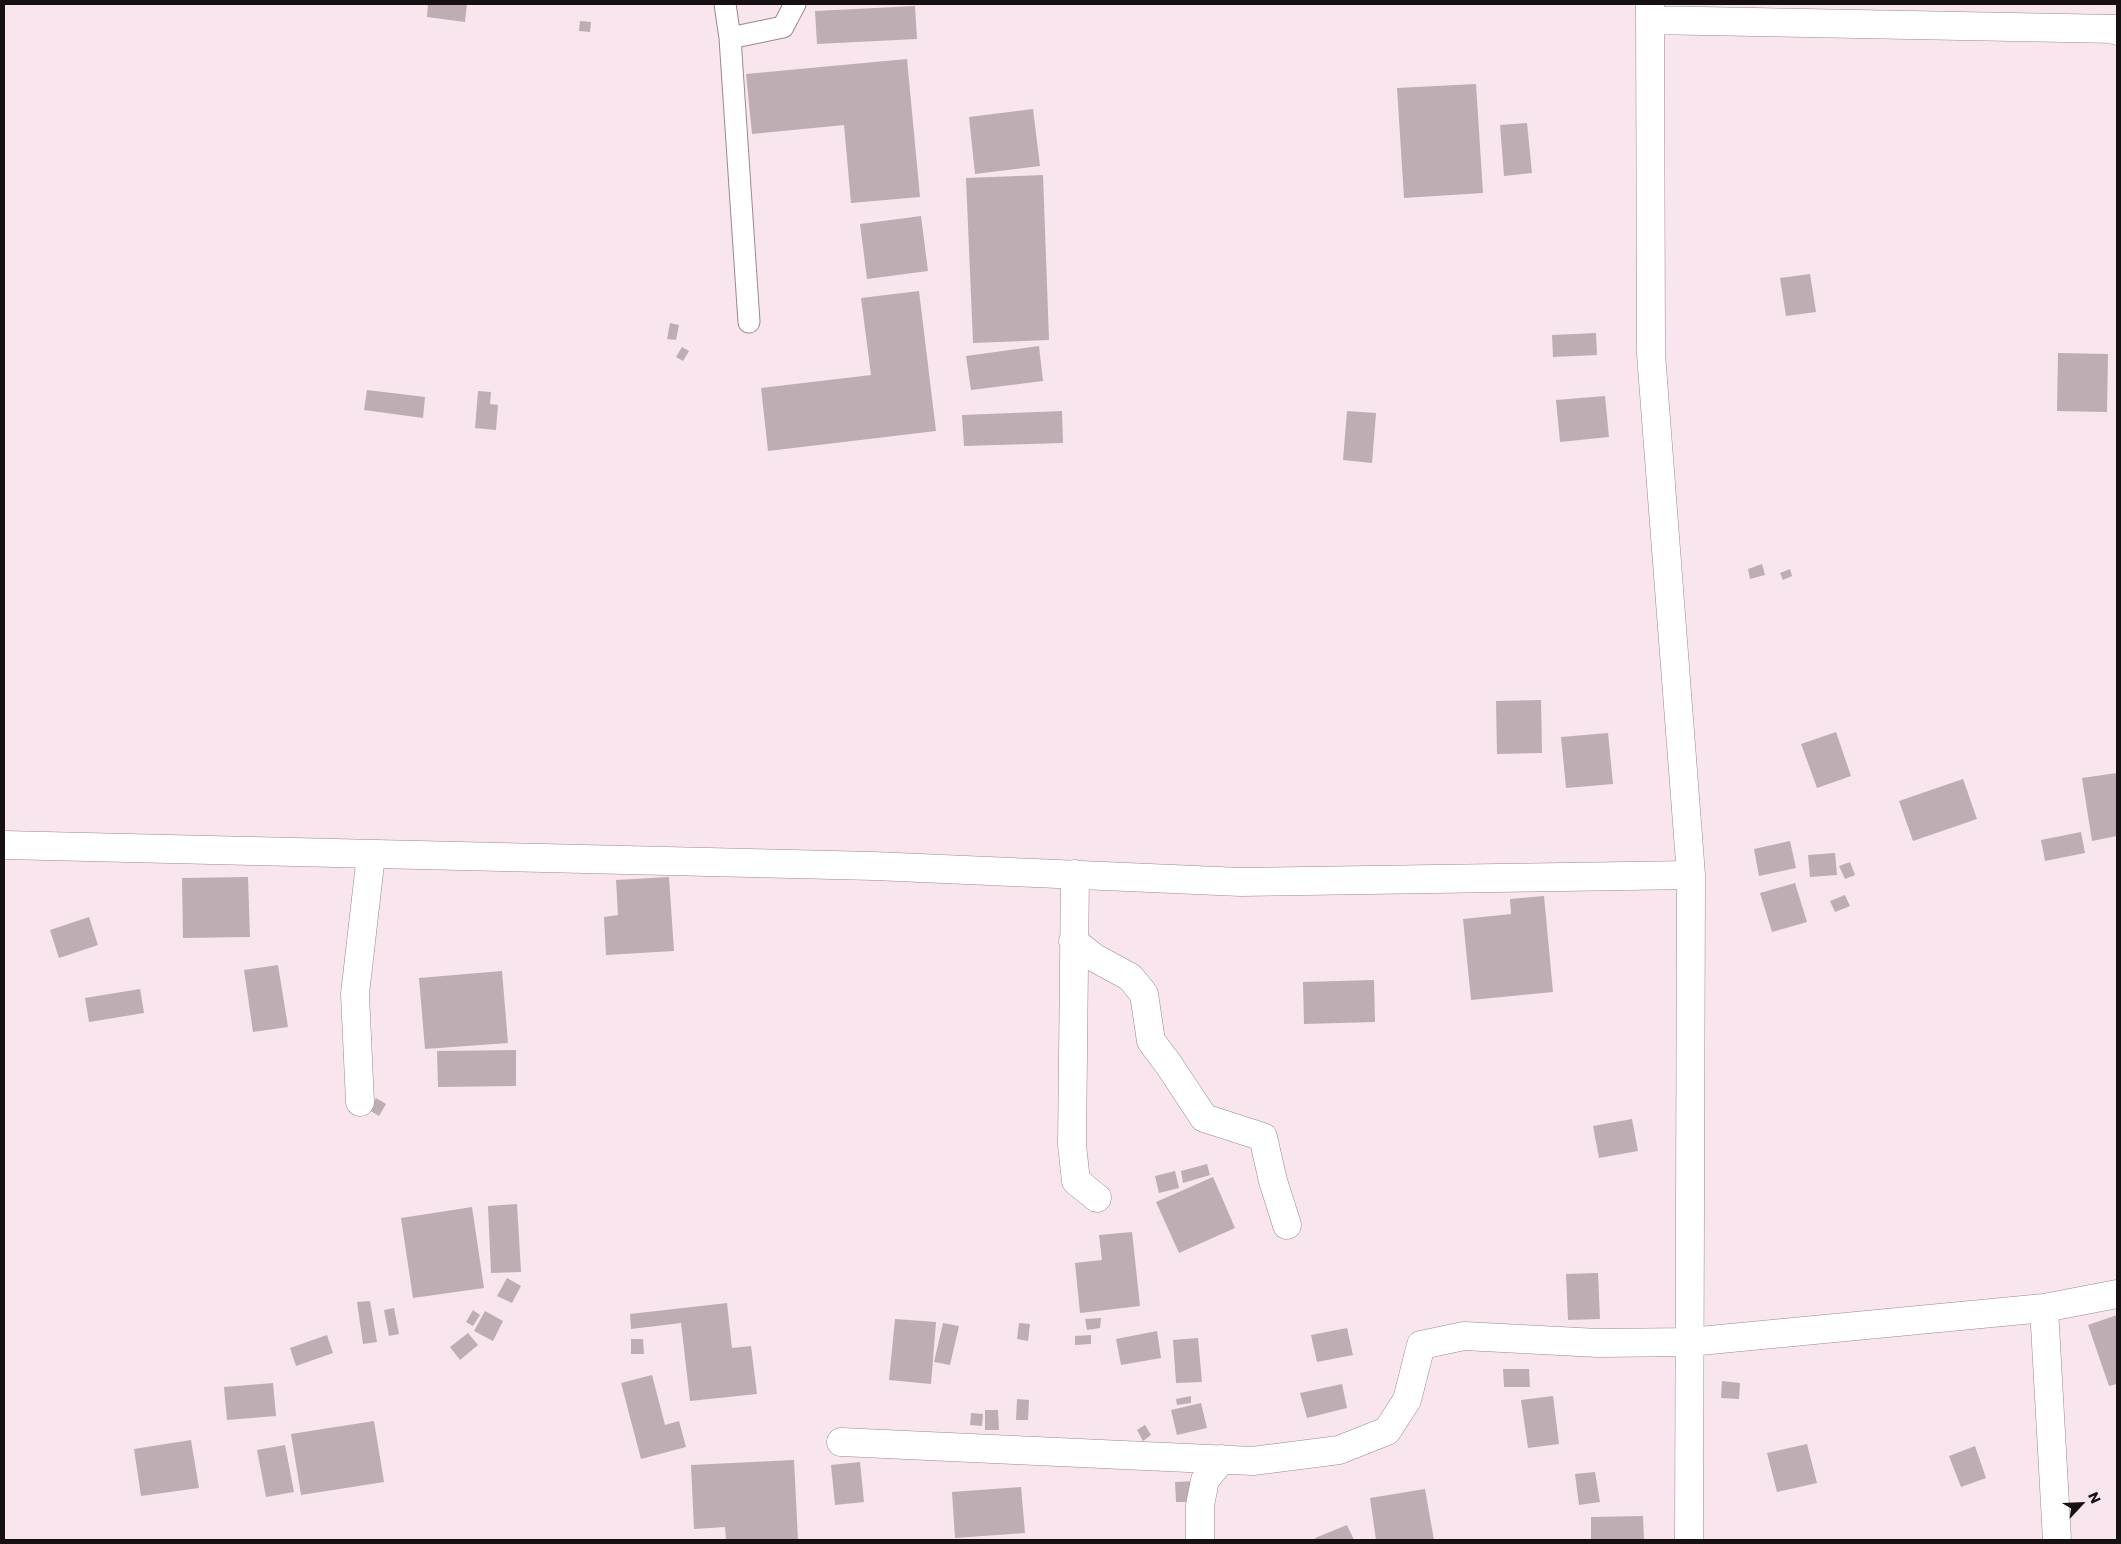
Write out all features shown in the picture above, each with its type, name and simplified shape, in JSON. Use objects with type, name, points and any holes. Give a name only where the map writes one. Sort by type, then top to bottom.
[{"type":"street","points":[[1689,1540],[1691,875],[1652,354],[1650,12],[2106,29],[2117,31]]},
{"type":"street","points":[[4,845],[874,866],[1241,882],[1691,875]]},
{"type":"street","points":[[360,1102],[355,994],[371,855]]},
{"type":"street","points":[[1075,874],[1072,1146],[1076,1181],[1097,1198]]},
{"type":"street","points":[[1073,941],[1095,958],[1130,977],[1144,994],[1151,1041],[1204,1118],[1263,1137],[1273,1181],[1287,1225]]},
{"type":"street","points":[[841,1442],[1253,1461],[1339,1450],[1386,1431],[1407,1400],[1421,1345],[1464,1336],[1598,1343],[1689,1342],[2044,1308],[2117,1294]]},
{"type":"street","points":[[2044,1308],[2057,1540]]},
{"type":"street","points":[[1200,1540],[1200,1504],[1205,1480],[1222,1459]]},
{"type":"lane","points":[[725,4],[730,38],[748,322]]},
{"type":"lane","points":[[730,38],[783,27],[795,4]]},
{"type":"building","points":[[428,4],[467,4],[465,22],[427,17]]},
{"type":"building","points":[[915,6],[917,39],[817,44],[815,11]]},
{"type":"building","points":[[580,21],[591,22],[590,32],[579,31]]},
{"type":"building","points":[[907,59],[920,197],[851,203],[844,125],[752,134],[746,74]]},
{"type":"building","points":[[1476,84],[1483,193],[1404,198],[1397,88]]},
{"type":"building","points":[[1033,109],[1040,166],[975,174],[969,117]]},
{"type":"building","points":[[1527,123],[1532,173],[1504,176],[1500,125]]},
{"type":"building","points":[[1043,175],[1049,340],[973,343],[966,178]]},
{"type":"building","points":[[921,216],[928,271],[867,279],[860,224]]},
{"type":"building","points":[[1810,274],[1816,312],[1786,316],[1780,278]]},
{"type":"building","points":[[919,291],[936,431],[768,451],[761,388],[871,375],[861,298]]},
{"type":"building","points":[[670,323],[679,325],[676,340],[667,339]]},
{"type":"building","points":[[1596,333],[1597,355],[1553,357],[1552,335]]},
{"type":"building","points":[[1039,346],[1043,381],[971,390],[966,356]]},
{"type":"building","points":[[682,347],[689,351],[683,361],[676,357]]},
{"type":"building","points":[[2058,353],[2108,354],[2107,412],[2057,411]]},
{"type":"building","points":[[367,390],[425,397],[423,418],[364,410]]},
{"type":"building","points":[[478,391],[491,392],[490,404],[498,405],[496,430],[475,428]]},
{"type":"building","points":[[1605,396],[1609,437],[1560,442],[1556,400]]},
{"type":"building","points":[[1062,411],[1063,443],[964,446],[962,415]]},
{"type":"building","points":[[1347,411],[1376,413],[1372,463],[1343,460]]},
{"type":"building","points":[[1762,564],[1765,575],[1750,579],[1748,569]]},
{"type":"building","points":[[1790,569],[1792,576],[1783,580],[1780,573]]},
{"type":"building","points":[[1541,700],[1542,753],[1497,754],[1496,701]]},
{"type":"building","points":[[1836,732],[1851,776],[1817,788],[1801,744]]},
{"type":"building","points":[[1608,733],[1613,784],[1566,788],[1561,737]]},
{"type":"building","points":[[2117,773],[2117,836],[2092,841],[2082,778]]},
{"type":"building","points":[[1963,779],[1977,819],[1913,841],[1899,801]]},
{"type":"building","points":[[2081,832],[2085,853],[2045,861],[2041,840]]},
{"type":"building","points":[[1790,841],[1796,868],[1759,876],[1754,849]]},
{"type":"building","points":[[1835,853],[1837,875],[1810,877],[1808,855]]},
{"type":"building","points":[[1850,862],[1855,875],[1845,879],[1839,866]]},
{"type":"building","points":[[248,877],[250,937],[183,938],[182,878]]},
{"type":"building","points":[[669,877],[674,951],[606,955],[604,917],[618,915],[616,880]]},
{"type":"building","points":[[1795,883],[1807,922],[1772,932],[1760,893]]},
{"type":"building","points":[[1845,895],[1850,906],[1835,912],[1830,901]]},
{"type":"building","points":[[1544,896],[1553,992],[1471,1000],[1463,919],[1511,914],[1510,899]]},
{"type":"building","points":[[89,917],[98,945],[59,958],[50,930]]},
{"type":"building","points":[[278,965],[288,1027],[253,1032],[244,970]]},
{"type":"building","points":[[502,971],[508,1043],[425,1049],[419,978]]},
{"type":"building","points":[[1374,980],[1375,1022],[1304,1024],[1303,982]]},
{"type":"building","points":[[140,989],[144,1013],[89,1022],[85,998]]},
{"type":"building","points":[[516,1050],[516,1086],[438,1087],[437,1051]]},
{"type":"building","points":[[376,1098],[386,1104],[379,1116],[369,1110]]},
{"type":"building","points":[[1632,1119],[1638,1151],[1599,1158],[1593,1126]]},
{"type":"building","points":[[1207,1164],[1210,1175],[1183,1183],[1181,1171]]},
{"type":"building","points":[[1175,1171],[1179,1188],[1159,1193],[1155,1176]]},
{"type":"building","points":[[1213,1177],[1235,1228],[1179,1253],[1156,1202]]},
{"type":"building","points":[[517,1204],[521,1272],[491,1273],[488,1206]]},
{"type":"building","points":[[472,1207],[484,1288],[413,1298],[401,1218]]},
{"type":"building","points":[[1132,1232],[1140,1306],[1080,1313],[1075,1263],[1102,1260],[1099,1235]]},
{"type":"building","points":[[1598,1273],[1600,1319],[1568,1320],[1566,1274]]},
{"type":"building","points":[[507,1278],[521,1286],[512,1303],[497,1296]]},
{"type":"building","points":[[370,1301],[377,1342],[363,1344],[357,1302]]},
{"type":"building","points":[[727,1303],[732,1348],[751,1346],[757,1394],[690,1401],[681,1323],[631,1329],[630,1314]]},
{"type":"building","points":[[394,1308],[399,1334],[389,1336],[384,1310]]},
{"type":"building","points":[[473,1310],[480,1315],[473,1326],[466,1322]]},
{"type":"building","points":[[485,1311],[503,1321],[493,1341],[474,1331]]},
{"type":"building","points":[[2117,1315],[2117,1384],[2109,1386],[2088,1325]]},
{"type":"building","points":[[1101,1318],[1100,1328],[1087,1330],[1085,1319]]},
{"type":"building","points":[[895,1319],[936,1322],[931,1384],[889,1380]]},
{"type":"building","points":[[943,1323],[959,1326],[950,1365],[934,1362]]},
{"type":"building","points":[[1019,1323],[1030,1324],[1028,1341],[1017,1339]]},
{"type":"building","points":[[1347,1328],[1353,1355],[1317,1362],[1311,1335]]},
{"type":"building","points":[[1157,1331],[1161,1358],[1121,1365],[1116,1339]]},
{"type":"building","points":[[468,1333],[478,1345],[460,1360],[450,1347]]},
{"type":"building","points":[[327,1335],[333,1353],[296,1366],[290,1348]]},
{"type":"building","points":[[1091,1335],[1091,1344],[1075,1345],[1075,1336]]},
{"type":"building","points":[[1198,1338],[1202,1382],[1176,1383],[1173,1340]]},
{"type":"building","points":[[631,1339],[643,1339],[644,1354],[631,1354]]},
{"type":"building","points":[[1503,1369],[1529,1369],[1530,1387],[1504,1387]]},
{"type":"building","points":[[652,1375],[665,1425],[679,1421],[686,1447],[641,1459],[621,1383]]},
{"type":"building","points":[[1722,1381],[1740,1383],[1739,1399],[1721,1398]]},
{"type":"building","points":[[273,1383],[276,1416],[227,1420],[224,1387]]},
{"type":"building","points":[[1342,1384],[1347,1408],[1307,1418],[1300,1393]]},
{"type":"building","points":[[1191,1396],[1191,1403],[1177,1405],[1176,1399]]},
{"type":"building","points":[[1553,1396],[1559,1444],[1528,1448],[1521,1400]]},
{"type":"building","points":[[1017,1399],[1029,1400],[1028,1420],[1016,1420]]},
{"type":"building","points":[[1201,1403],[1207,1428],[1177,1435],[1171,1410]]},
{"type":"building","points":[[985,1410],[998,1410],[999,1430],[985,1430]]},
{"type":"building","points":[[971,1413],[983,1414],[982,1426],[970,1425]]},
{"type":"building","points":[[374,1421],[384,1482],[301,1495],[291,1434]]},
{"type":"building","points":[[1145,1425],[1151,1435],[1143,1441],[1137,1430]]},
{"type":"building","points":[[191,1440],[199,1488],[141,1496],[134,1449]]},
{"type":"building","points":[[1807,1444],[1817,1483],[1777,1492],[1767,1453]]},
{"type":"building","points":[[285,1445],[294,1492],[266,1497],[257,1450]]},
{"type":"building","points":[[1975,1446],[1986,1478],[1961,1487],[1949,1456]]},
{"type":"building","points":[[794,1460],[798,1540],[726,1540],[725,1527],[694,1529],[691,1465]]},
{"type":"building","points":[[860,1462],[864,1502],[835,1505],[831,1465]]},
{"type":"building","points":[[1595,1472],[1600,1502],[1579,1505],[1575,1474]]},
{"type":"building","points":[[1196,1481],[1198,1502],[1176,1502],[1175,1482]]},
{"type":"building","points":[[1021,1487],[1025,1533],[955,1538],[952,1492]]},
{"type":"building","points":[[1425,1489],[1434,1540],[1376,1540],[1370,1498]]},
{"type":"building","points":[[1643,1516],[1644,1540],[1591,1540],[1591,1517]]},
{"type":"building","points":[[1347,1525],[1354,1540],[1316,1540],[1315,1538]]}]
